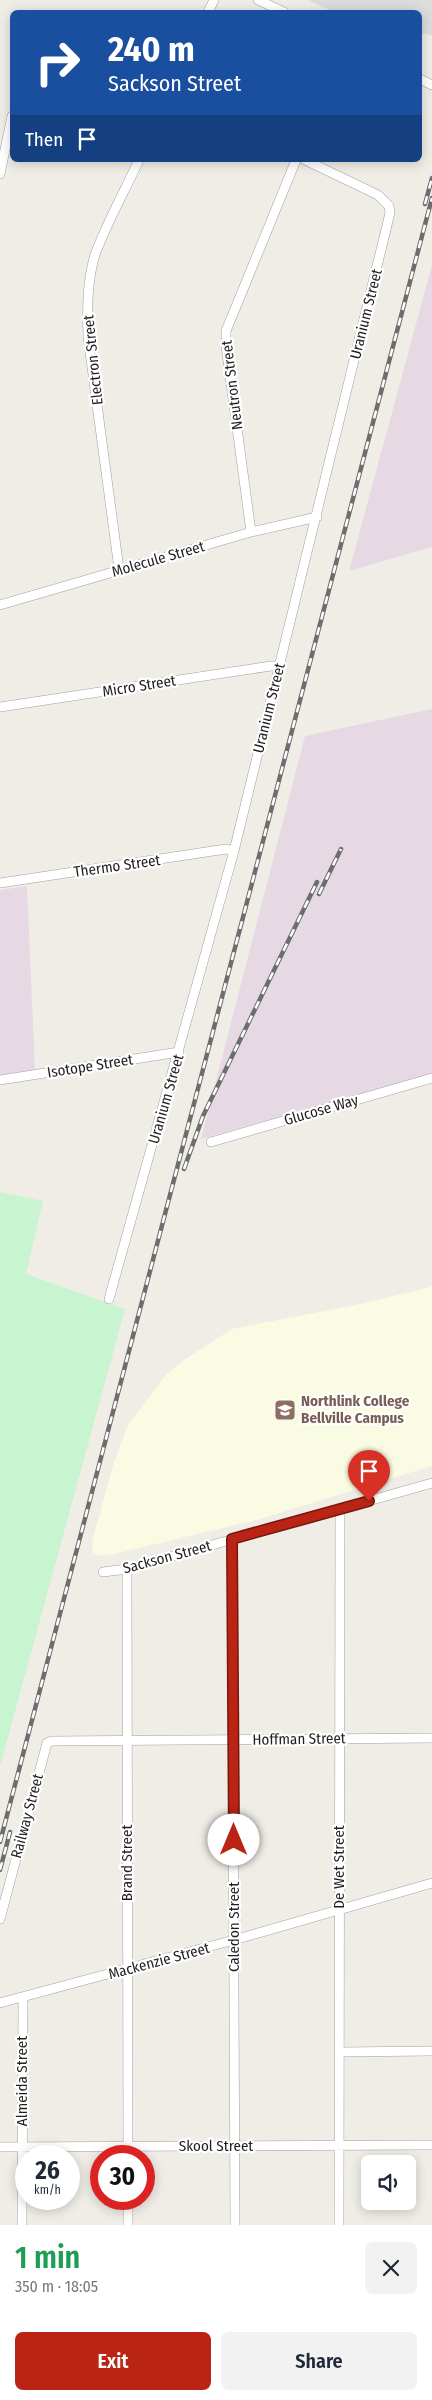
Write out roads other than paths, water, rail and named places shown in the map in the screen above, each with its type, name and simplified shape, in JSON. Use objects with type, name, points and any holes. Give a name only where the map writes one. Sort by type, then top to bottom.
[{"type":"street","points":[[258,0],[280,10]]},
{"type":"street","points":[[0,174],[10,126]]},
{"type":"street","name":"Electron Street","points":[[120,569],[90,346],[88,309],[90,279],[96,252],[138,162]]},
{"type":"street","name":"Neutron Street","points":[[251,532],[226,346],[226,332],[295,162]]},
{"type":"street","name":"Uranium Street","points":[[109,1299],[234,851],[390,214],[389,206],[378,195],[309,162]]},
{"type":"street","name":"Molecule Street","points":[[0,605],[251,532],[317,517]]},
{"type":"street","name":"Micro Street","points":[[0,707],[279,666]]},
{"type":"street","name":"Thermo Street","points":[[0,883],[226,849],[234,851]]},
{"type":"street","name":"Isotope Street","points":[[0,1080],[179,1052]]},
{"type":"street","name":"Glucose Way","points":[[211,1142],[432,1078]]},
{"type":"street","name":"Sackson Street","points":[[103,1572],[127,1569],[432,1483]]},
{"type":"street","name":"De Wet Street","points":[[340,1509],[338,1909],[340,2225]]},
{"type":"street","name":"Caledon Street","points":[[232,1539],[234,2225]]},
{"type":"street","name":"Brand Street","points":[[127,1569],[128,2145]]},
{"type":"street","name":"Hoffman Street","points":[[47,1743],[52,1741],[126,1738],[234,1740],[432,1738]]},
{"type":"street","name":"Railway Street","points":[[0,1919],[47,1743]]},
{"type":"street","name":"Mackenzie Street","points":[[0,2003],[127,1970],[432,1883]]},
{"type":"street","name":"Almeida Street","points":[[22,2145],[23,1997]]},
{"type":"street","points":[[340,2052],[432,2051]]},
{"type":"street","name":"Skool Street","points":[[155,2146],[432,2145]]},
{"type":"street","name":"Skool Street","points":[[0,2146],[15,2147]]},
{"type":"street","name":"Almeida Street","points":[[22,2210],[22,2225]]},
{"type":"street","points":[[128,2210],[128,2225]]},
{"type":"railway","points":[[425,204],[432,178]]},
{"type":"railway","points":[[0,1842],[432,198]]},
{"type":"railway","points":[[319,894],[341,849]]},
{"type":"railway","points":[[184,1169],[203,1116],[317,882]]},
{"type":"railway","points":[[0,1870],[10,1832]]},
{"type":"place","name":"Northlink College Bellville Campus","points":[[285,1410]]}]
